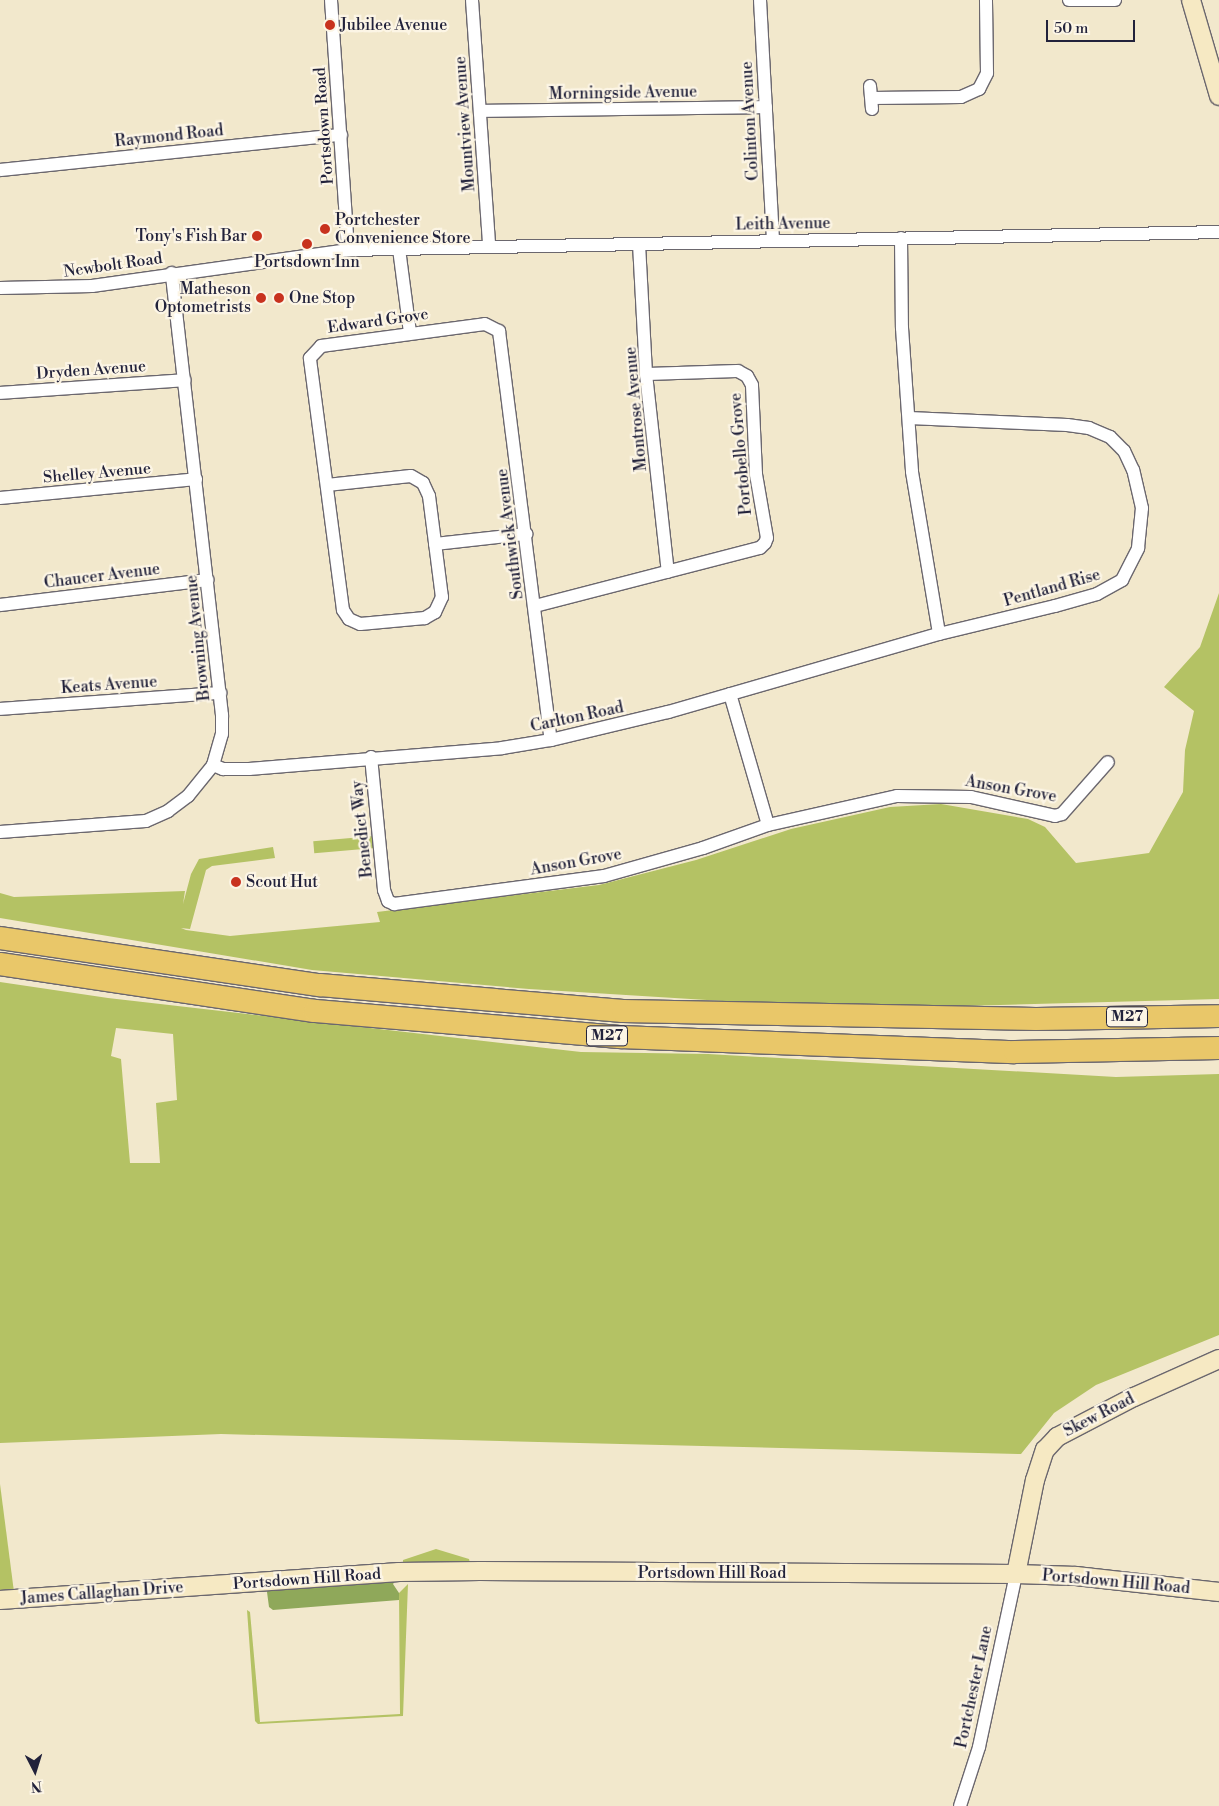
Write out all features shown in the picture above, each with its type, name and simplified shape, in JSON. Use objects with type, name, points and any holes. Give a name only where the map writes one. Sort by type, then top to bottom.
[{"type":"highway","name":"M27","points":[[0,938],[320,985],[623,1010],[1036,1019],[1219,1016]]},
{"type":"highway","name":"M27","points":[[0,964],[315,1011],[620,1037],[1015,1052],[1219,1048]]},
{"type":"street","name":"Portsdown Road","points":[[331,0],[348,250]]},
{"type":"street","name":"Mountview Avenue","points":[[472,0],[489,246]]},
{"type":"street","name":"Colinton Avenue","points":[[760,0],[773,240]]},
{"type":"street","points":[[871,98],[960,97],[978,90],[987,73],[986,0]]},
{"type":"street","points":[[1069,0],[1115,0]]},
{"type":"street","points":[[1191,0],[1219,96]]},
{"type":"street","name":"Morningside Avenue","points":[[480,111],[766,107]]},
{"type":"street","name":"Raymond Road","points":[[0,170],[341,135]]},
{"type":"street","name":"Leith Avenue","points":[[348,250],[1219,232]]},
{"type":"street","points":[[901,238],[902,328],[908,418],[920,527],[939,634]]},
{"type":"street","name":"Montrose Avenue","points":[[640,244],[646,374],[668,572]]},
{"type":"street","points":[[399,249],[410,333]]},
{"type":"street","name":"Newbolt Road","points":[[0,288],[66,288],[348,250]]},
{"type":"street","name":"Browning Avenue","points":[[0,832],[146,821],[168,812],[188,796],[212,764],[222,734],[220,693],[208,580],[172,273]]},
{"type":"street","name":"Edward Grove","points":[[327,485],[406,476],[416,478],[427,488],[442,597],[435,612],[425,618],[354,622],[343,610],[327,485],[311,354],[321,346],[485,324],[495,327]]},
{"type":"street","name":"Southwick Avenue","points":[[495,327],[502,337],[551,740]]},
{"type":"street","name":"Portobello Grove","points":[[535,606],[760,548],[765,543],[756,474],[752,385],[747,376],[738,371],[646,374]]},
{"type":"street","name":"Dryden Avenue","points":[[0,393],[185,380]]},
{"type":"street","name":"Pentland Rise","points":[[908,418],[1022,421],[1088,428],[1110,437],[1124,451],[1139,488],[1142,508],[1138,548],[1122,580],[1111,588],[1055,606],[939,634]]},
{"type":"street","name":"Shelley Avenue","points":[[0,498],[196,479]]},
{"type":"street","points":[[435,544],[526,534]]},
{"type":"street","name":"Chaucer Avenue","points":[[0,605],[208,580]]},
{"type":"street","name":"Carlton Road","points":[[212,764],[223,769],[249,769],[371,757],[502,748],[551,740],[730,694],[939,634]]},
{"type":"street","name":"Keats Avenue","points":[[0,709],[220,693]]},
{"type":"street","points":[[730,694],[768,825]]},
{"type":"street","name":"Benedict Way","points":[[371,757],[386,897]]},
{"type":"street","name":"Anson Grove","points":[[386,897],[394,904],[604,876],[703,848],[768,825],[897,796],[920,795],[998,801],[1055,816],[1062,814],[1108,762]]},
{"type":"street","name":"Skew Road","points":[[1016,1574],[1035,1480],[1045,1450],[1056,1437],[1102,1412],[1219,1359]]},
{"type":"street","name":"Portsdown Hill Road","points":[[204,1586],[399,1572],[1016,1574],[1076,1576],[1219,1592]]},
{"type":"street","name":"Portchester Lane","points":[[960,1806],[979,1747],[1016,1574]]},
{"type":"street","name":"James Callaghan Drive","points":[[0,1600],[204,1586]]},
{"type":"green space","points":[[1219,593],[1219,999],[927,1007],[723,1001],[529,989],[312,970],[0,918],[0,893],[14,897],[185,891],[183,904],[191,874],[199,859],[273,847],[275,858],[212,866],[206,870],[190,929],[181,928],[230,936],[380,922],[377,912],[599,885],[696,860],[791,829],[890,807],[941,804],[1028,819],[1045,827],[1076,863],[1149,853],[1183,792],[1185,750],[1194,711],[1164,687],[1200,647]]},
{"type":"green space","points":[[374,836],[375,848],[314,853],[313,841]]},
{"type":"green space","points":[[0,982],[108,998],[581,1052],[708,1054],[1116,1077],[1219,1074],[1219,1335],[1096,1385],[1054,1413],[1021,1454],[221,1434],[0,1443]],"holes":[[[116,1028],[173,1034],[177,1100],[156,1103],[160,1163],[130,1163],[121,1059],[111,1056]]]},
{"type":"green space","points":[[0,1484],[14,1592],[0,1592]]},
{"type":"green space","points":[[436,1549],[469,1559],[470,1563],[403,1566],[403,1560]]},
{"type":"green space","points":[[396,1580],[393,1584],[399,1593],[399,1600],[273,1610],[269,1607],[268,1588]]},
{"type":"green space","points":[[408,1584],[403,1716],[258,1724],[255,1721],[247,1610],[250,1612],[260,1722],[400,1714],[399,1593]]},
{"type":"place","name":"Jubilee Avenue","points":[[330,25]]},
{"type":"place","name":"Portchester Convenience Store","points":[[325,229]]},
{"type":"place","name":"Tony's Fish Bar","points":[[257,236]]},
{"type":"place","name":"Portsdown Inn","points":[[307,244]]},
{"type":"place","name":"Matheson Optometrists","points":[[261,298]]},
{"type":"place","name":"One Stop","points":[[279,298]]},
{"type":"place","name":"Scout Hut","points":[[236,882]]}]
